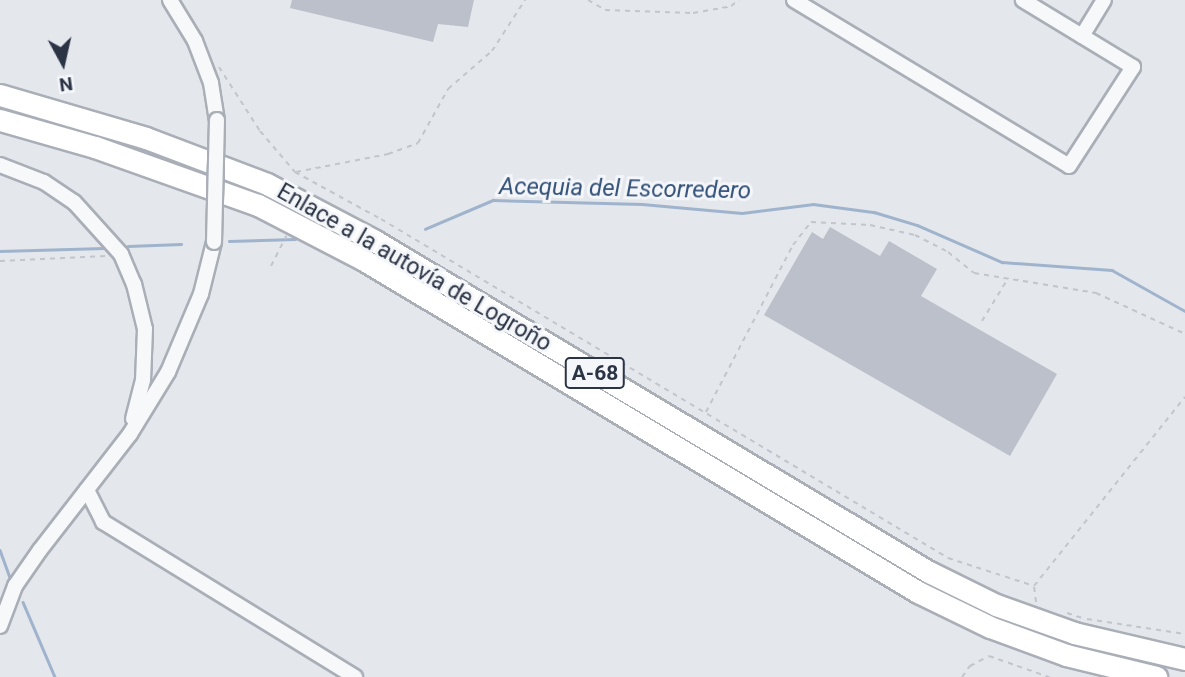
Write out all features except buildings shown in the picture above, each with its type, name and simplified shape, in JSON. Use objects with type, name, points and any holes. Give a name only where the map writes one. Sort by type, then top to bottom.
[{"type":"highway","points":[[0,88],[28,103]]},
{"type":"highway","name":"Enlace a la autovía de Logroño","points":[[0,95],[146,138],[267,184],[423,269],[929,572],[996,606],[1074,633],[1185,659]]},
{"type":"highway","name":"Enlace a la autovía de Logroño","points":[[0,120],[95,148],[258,205],[410,288],[918,592],[990,627],[1066,655],[1156,677]]},
{"type":"highway","points":[[0,130],[95,148]]},
{"type":"street","points":[[0,626],[15,586],[130,434],[172,361],[201,294],[214,242],[217,120],[211,83],[195,41],[170,0]]},
{"type":"street","points":[[794,0],[1069,166],[1133,67],[1023,0]]},
{"type":"street","points":[[1082,36],[1104,0]]},
{"type":"street","points":[[0,165],[44,182],[74,202],[121,254],[139,300],[146,338],[143,380],[130,434]]},
{"type":"street","points":[[410,288],[423,269]]},
{"type":"street","points":[[87,490],[103,522],[355,677]]},
{"type":"path","points":[[295,172],[388,155],[418,143],[448,89],[492,51],[525,0]]},
{"type":"path","points":[[588,0],[606,10],[693,13],[731,6],[739,0]]},
{"type":"path","points":[[216,63],[253,121],[295,172],[948,558],[1034,586]]},
{"type":"path","points":[[706,413],[793,245],[811,222],[870,225],[915,235],[948,251],[974,273],[1049,282],[1096,293],[1185,334]]},
{"type":"path","points":[[271,266],[286,235]]},
{"type":"path","points":[[0,261],[121,254]]},
{"type":"path","points":[[982,321],[1008,279]]},
{"type":"path","points":[[1048,607],[1036,603],[1034,586],[1185,397]]},
{"type":"path","points":[[1060,611],[1185,634]]},
{"type":"path","points":[[962,677],[970,666],[989,656],[1049,677]]},
{"type":"waterway","name":"Acequia del Escorredero","points":[[425,229],[493,200],[642,204],[742,213],[813,204],[874,212],[917,225],[1002,262],[1112,270],[1185,311]]},
{"type":"waterway","name":"Acequia del Escorredero","points":[[229,241],[295,239]]},
{"type":"waterway","name":"Acequia del Escorredero","points":[[128,246],[181,244]]},
{"type":"waterway","name":"Acequia del Escorredero","points":[[0,251],[104,248]]},
{"type":"waterway","points":[[0,550],[10,578]]},
{"type":"waterway","points":[[23,602],[55,677]]}]
